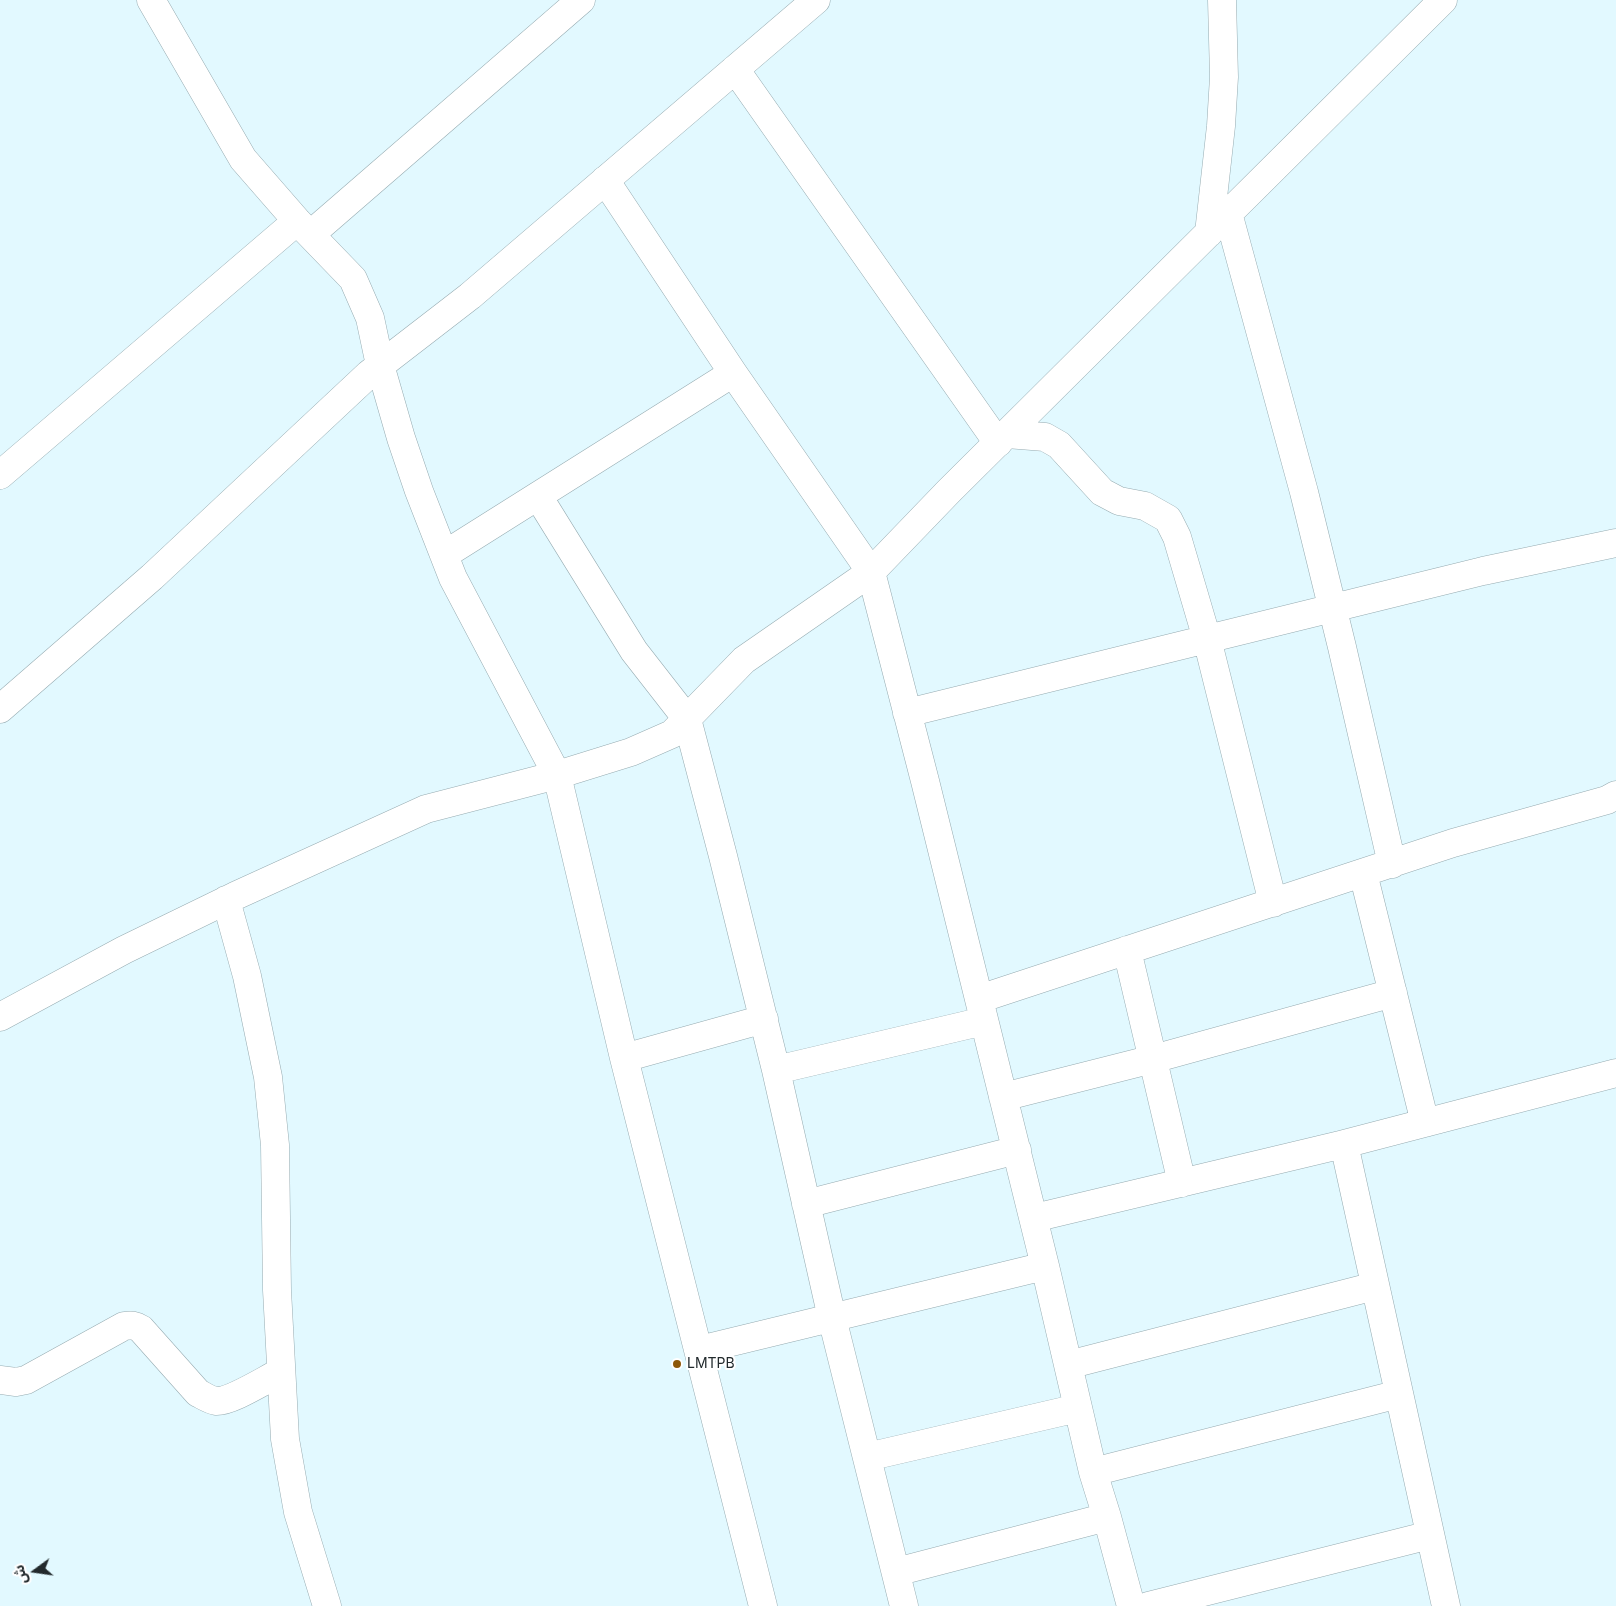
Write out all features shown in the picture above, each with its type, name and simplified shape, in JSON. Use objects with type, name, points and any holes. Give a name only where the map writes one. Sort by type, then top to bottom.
[{"type":"street","points":[[151,0],[244,159],[304,228],[353,279],[370,318],[380,365],[401,438],[453,578],[557,775],[624,1058],[763,1606]]},
{"type":"street","points":[[0,475],[581,0]]},
{"type":"street","points":[[0,709],[152,577],[369,374],[470,296],[816,0]]},
{"type":"street","points":[[1209,234],[1221,126],[1224,77],[1222,0]]},
{"type":"street","points":[[0,1017],[124,950],[226,900],[426,809],[557,775],[639,748],[672,734],[744,660],[871,572],[1002,438],[1442,0]]},
{"type":"street","points":[[735,69],[1002,438]]},
{"type":"street","points":[[605,180],[733,373],[871,572],[908,712],[1046,1266],[1093,1472],[1108,1517],[1131,1606]]},
{"type":"street","points":[[1228,213],[1304,492],[1333,608],[1392,864]]},
{"type":"street","points":[[444,555],[733,373]]},
{"type":"street","points":[[1002,438],[1045,437],[1060,446],[1102,492],[1119,501],[1145,506],[1168,519],[1177,537],[1207,639],[1272,903]]},
{"type":"street","points":[[538,496],[634,651],[687,719],[724,856],[764,1019],[832,1318],[904,1606]]},
{"type":"street","points":[[908,712],[1483,571],[1616,543]]},
{"type":"street","points":[[776,1070],[982,1010],[1127,950],[1453,843],[1616,796]]},
{"type":"street","points":[[1364,873],[1425,1123]]},
{"type":"street","points":[[226,900],[247,976],[268,1077],[275,1144],[276,1290],[285,1439],[298,1512],[327,1606]]},
{"type":"street","points":[[1127,950],[1182,1183]]},
{"type":"street","points":[[1003,1097],[1153,1059],[1393,993]]},
{"type":"street","points":[[624,1058],[764,1019]]},
{"type":"street","points":[[1034,1218],[1344,1144],[1616,1073]]},
{"type":"street","points":[[1344,1144],[1446,1606]]},
{"type":"street","points":[[806,1204],[1016,1150]]},
{"type":"street","points":[[699,1350],[1046,1266]]},
{"type":"street","points":[[1068,1365],[1375,1286]]},
{"type":"street","points":[[0,1380],[16,1382],[26,1380],[124,1326],[130,1325],[141,1329],[198,1393],[208,1399],[217,1401],[228,1400],[281,1372]]},
{"type":"street","points":[[1093,1472],[1399,1394]]},
{"type":"street","points":[[867,1457],[1078,1408]]},
{"type":"street","points":[[896,1572],[1108,1517]]},
{"type":"street","points":[[1148,1606],[1430,1535]]},
{"type":"place","name":"LMTPB","points":[[677,1364]]}]
